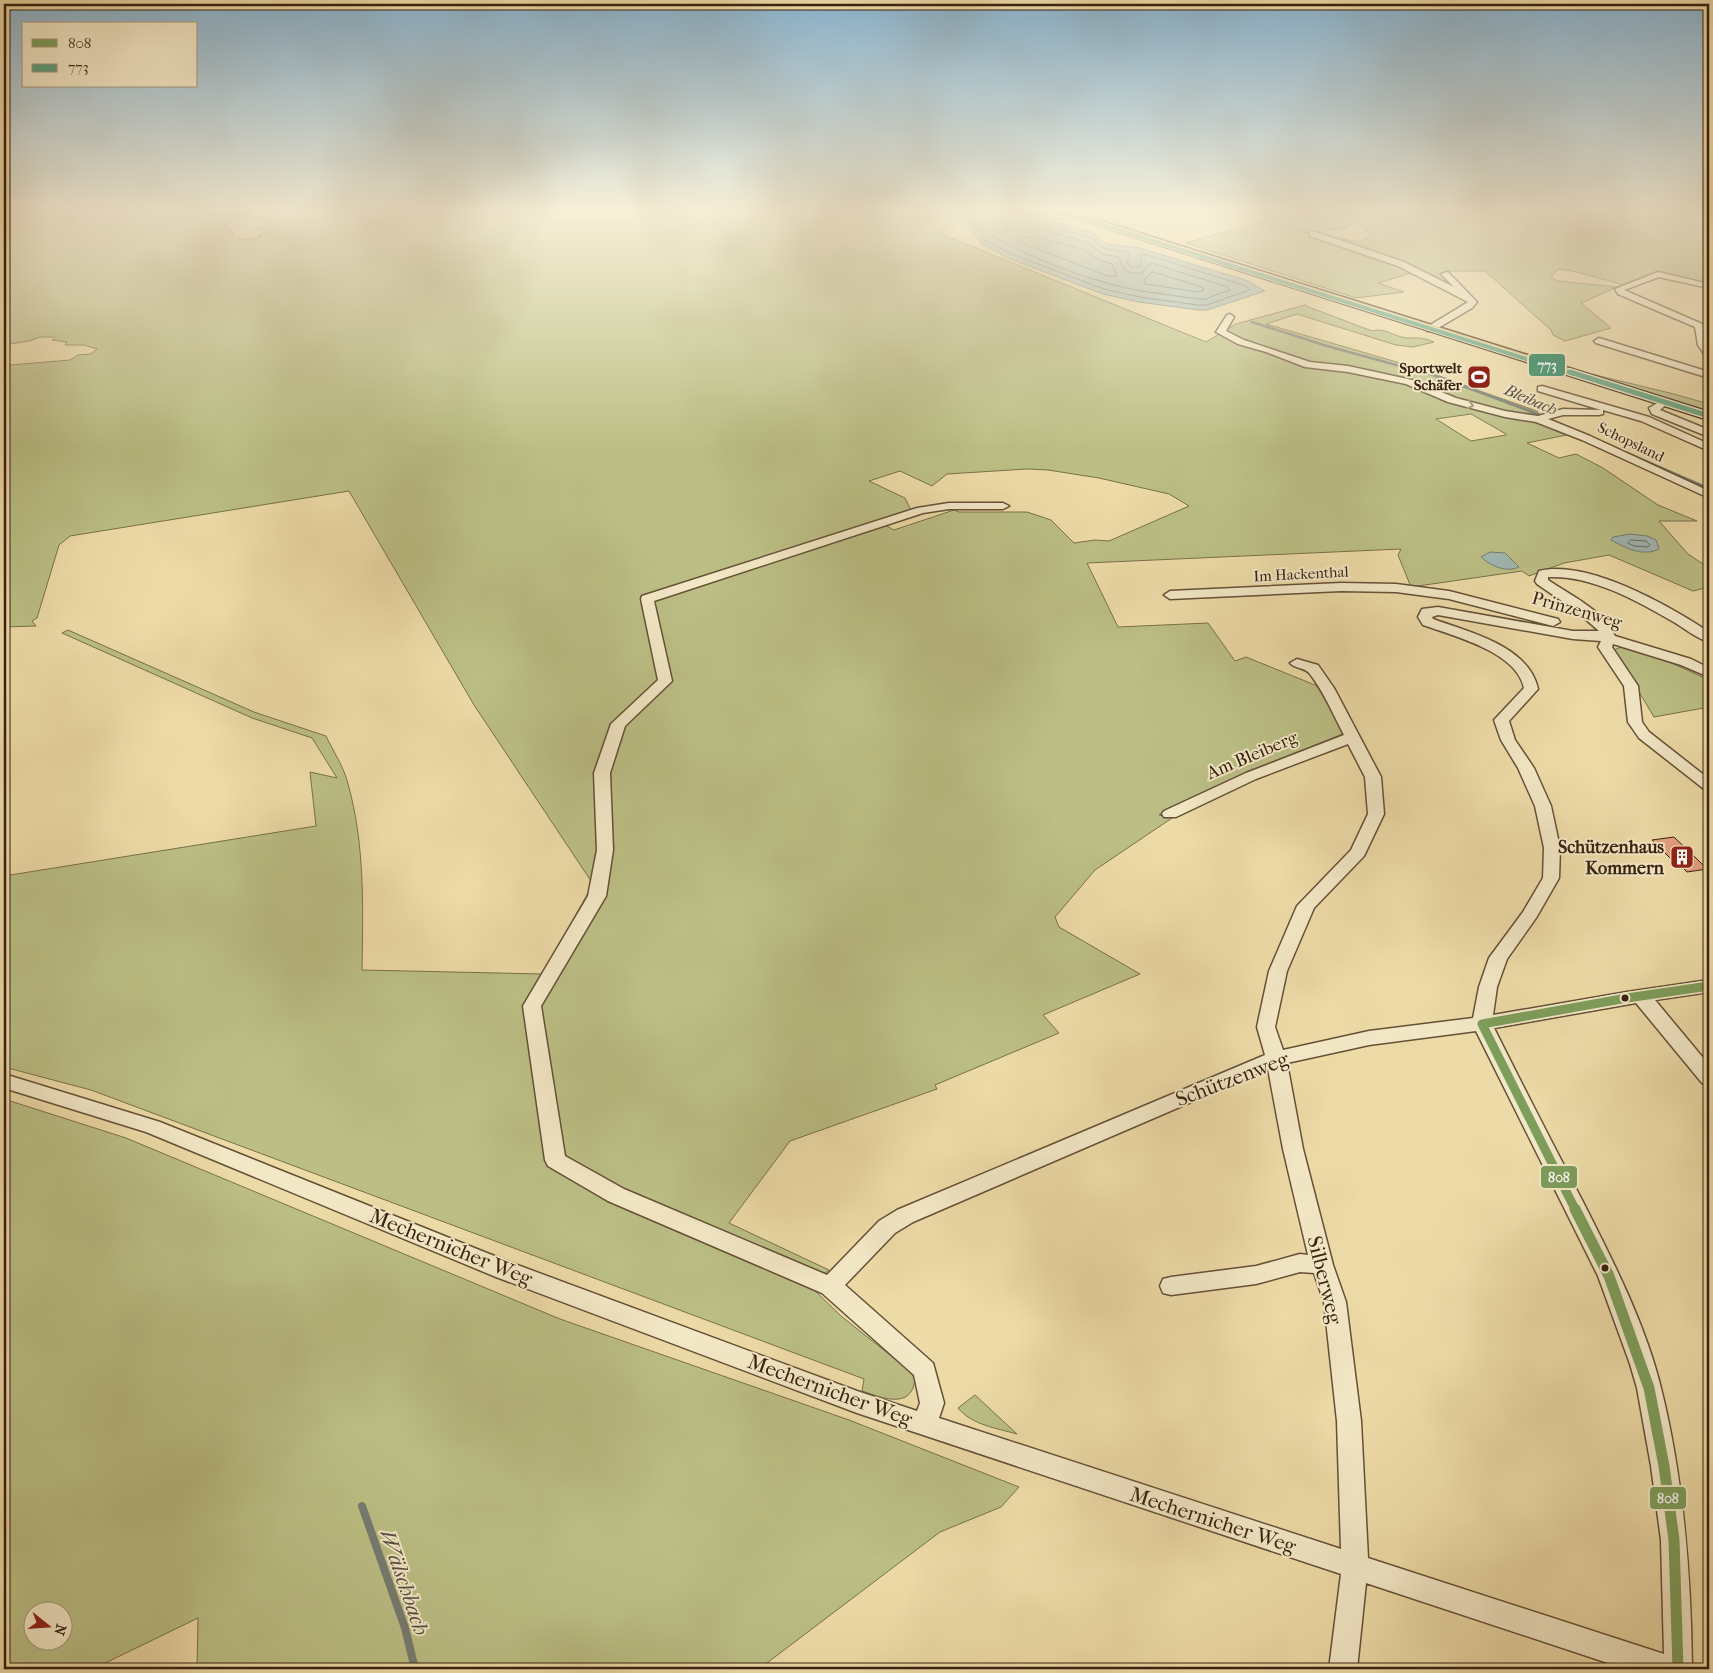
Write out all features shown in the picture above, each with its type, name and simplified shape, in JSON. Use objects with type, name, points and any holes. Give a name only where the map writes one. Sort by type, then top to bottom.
[{"type":"main road","points":[[1307,290],[1709,416]]},
{"type":"street","points":[[1430,329],[1470,306],[1473,302],[1452,290]]},
{"type":"street","points":[[1464,290],[1468,298]]},
{"type":"street","points":[[1620,290],[1709,330]]},
{"type":"street","points":[[1230,317],[1221,332],[1242,342],[1308,365],[1374,374],[1409,382],[1452,400],[1506,414],[1543,417],[1563,412],[1625,414]]},
{"type":"street","points":[[1699,326],[1709,320]]},
{"type":"street","points":[[1699,326],[1705,349],[1709,355]]},
{"type":"street","points":[[1599,341],[1709,375]]},
{"type":"street","points":[[1542,389],[1645,419],[1709,448]]},
{"type":"street","points":[[1664,402],[1654,408],[1656,412],[1709,434]]},
{"type":"street","name":"Schopsland","points":[[1543,417],[1709,495]]},
{"type":"street","points":[[925,1425],[932,1403],[925,1370],[830,1286],[616,1196],[555,1160],[532,1006],[597,896],[605,850],[602,773],[618,724],[665,681],[647,599],[926,509],[949,506],[1003,506]]},
{"type":"street","points":[[1709,638],[1648,602],[1598,582],[1554,572],[1543,574],[1541,581],[1600,622],[1608,632],[1609,638],[1605,647],[1631,686],[1635,722],[1644,735],[1709,786]]},
{"type":"street","name":"Im Hackenthal","points":[[1170,595],[1371,587],[1433,592]]},
{"type":"street","name":"Prinzenweg","points":[[1433,592],[1609,638],[1686,662],[1709,673]]},
{"type":"street","points":[[1609,638],[1573,635],[1438,611],[1427,612],[1425,617],[1428,622],[1483,643],[1509,657],[1529,678],[1531,689],[1501,720],[1508,740],[1526,768],[1544,806],[1552,848],[1552,878],[1530,914],[1498,958],[1488,987],[1482,1024],[1609,1276],[1642,1364],[1649,1388],[1664,1466],[1674,1540],[1678,1669]]},
{"type":"street","points":[[1276,1058],[1266,1027],[1278,971],[1306,906],[1358,852],[1376,814],[1373,777],[1327,688],[1313,668],[1297,663]]},
{"type":"street","name":"Am Bleiberg","points":[[1170,814],[1251,776],[1352,737]]},
{"type":"street","name":"Schützenweg","points":[[830,1286],[887,1227],[905,1216],[1276,1058],[1368,1038],[1482,1024],[1709,986]]},
{"type":"street","points":[[1642,996],[1709,1078]]},
{"type":"street","name":"Silberweg","points":[[1276,1058],[1293,1149],[1322,1265],[1335,1302],[1349,1421],[1355,1566],[1343,1669]]},
{"type":"street","name":"Mechernicher Weg","points":[[4,1081],[153,1127],[504,1270],[857,1402],[1667,1669]]},
{"type":"street","points":[[1171,1286],[1256,1275],[1300,1263],[1322,1265]]},
{"type":"green space","points":[[4,290],[1079,290],[1206,342],[1236,324],[1305,305],[1372,331],[1381,330],[1402,337],[1434,342],[1413,347],[1396,345],[1297,314],[1266,324],[1400,363],[1537,411],[1547,425],[1571,434],[1527,443],[1559,458],[1576,454],[1603,468],[1658,505],[1697,521],[1659,521],[1688,554],[1709,568],[1709,587],[1693,591],[1609,555],[1564,563],[1529,576],[1522,571],[1411,587],[1398,555],[1401,549],[1087,563],[1118,627],[1208,623],[1235,661],[1246,657],[1315,685],[1323,692],[1345,733],[1237,777],[1159,815],[1172,818],[1095,870],[1055,917],[1059,927],[1140,974],[1043,1015],[1059,1033],[935,1085],[937,1089],[790,1141],[729,1223],[829,1270],[809,1285],[841,1316],[910,1371],[915,1379],[913,1389],[908,1395],[902,1398],[886,1398],[862,1391],[864,1379],[91,1090],[4,1067],[4,876],[316,826],[310,772],[337,778],[312,738],[252,718],[62,633],[68,630],[254,712],[326,736],[341,765],[354,807],[362,876],[362,970],[543,974],[593,884],[474,705],[349,491],[70,536],[59,545],[37,618],[32,621],[36,626],[4,627],[4,362],[10,365],[70,360],[78,355],[91,354],[97,349],[84,345],[65,345],[67,342],[52,340],[55,339],[54,337],[40,337],[29,341],[4,345]],"holes":[[[1471,414],[1506,434],[1506,435],[1471,441],[1436,419]],[[1027,469],[1048,470],[1099,478],[1169,494],[1189,506],[1109,541],[1095,540],[1074,543],[1051,520],[1027,512],[959,512],[954,510],[894,530],[885,525],[912,512],[905,498],[869,481],[900,471],[932,486],[947,474]]]},
{"type":"green space","points":[[1331,290],[1398,290],[1404,292],[1356,298]]},
{"type":"green space","points":[[1506,290],[1610,290],[1581,303],[1611,328],[1565,341],[1553,335],[1551,330]]},
{"type":"green space","points":[[1571,369],[1709,404],[1709,412]]},
{"type":"green space","points":[[1623,646],[1674,664],[1709,680],[1709,707],[1654,717],[1614,650]]},
{"type":"green space","points":[[4,1099],[126,1138],[560,1319],[849,1420],[1019,1487],[1001,1507],[940,1532],[759,1669],[197,1669],[198,1618],[93,1669],[4,1669]]},
{"type":"green space","points":[[975,1395],[1017,1434],[977,1422],[964,1414],[958,1408]]},
{"type":"water","points":[[1093,290],[1265,291],[1207,310],[1139,302]]},
{"type":"water","points":[[1630,534],[1647,536],[1656,540],[1659,549],[1640,552],[1611,540],[1613,537]]},
{"type":"water","points":[[1490,552],[1505,553],[1519,567],[1504,569],[1494,566],[1481,557]]},
{"type":"building","name":"Schützenhaus Kommern","points":[[1674,837],[1707,869],[1687,872],[1682,867],[1679,867],[1652,840]]},
{"type":"waterway","name":"Bleibach","points":[[1252,322],[1327,346],[1429,374]]},
{"type":"waterway","name":"Bleibach","points":[[1426,372],[1530,411],[1709,489]]},
{"type":"waterway","name":"Wälschbach","points":[[362,1506],[405,1628],[415,1669]]},
{"type":"transit line","name":"773","points":[[1310,290],[1709,416]]},
{"type":"transit line","name":"808","points":[[1482,1024],[1627,998],[1709,986]]},
{"type":"transit line","name":"808","points":[[1482,1024],[1609,1276],[1642,1364],[1649,1388],[1664,1466],[1674,1540],[1678,1669]]},
{"type":"place","name":"Sportwelt Schäfer","points":[[1479,377]]},
{"type":"place","name":"Schützenhaus Kommern","points":[[1682,857]]}]
